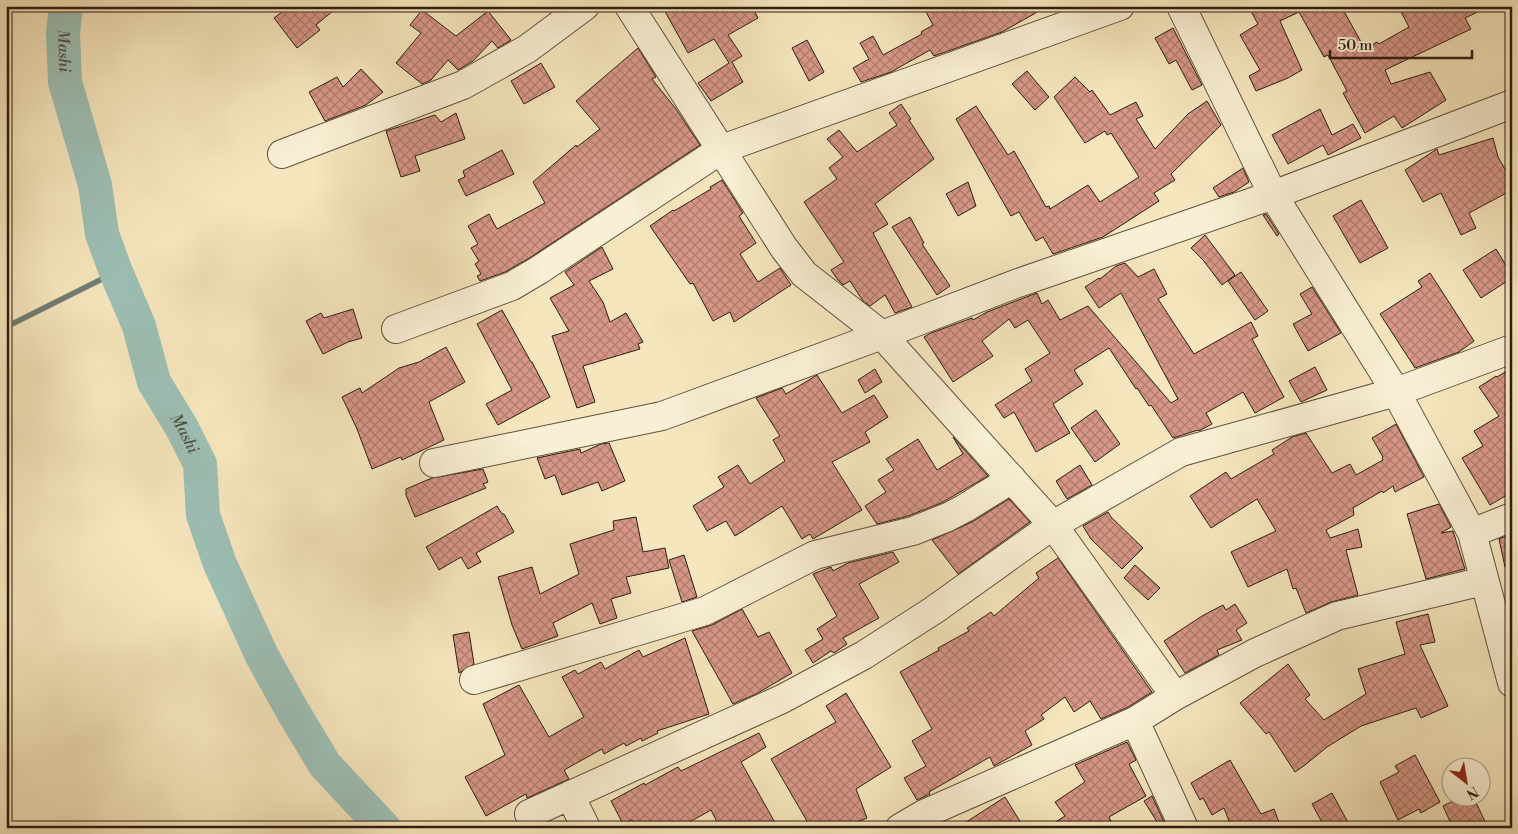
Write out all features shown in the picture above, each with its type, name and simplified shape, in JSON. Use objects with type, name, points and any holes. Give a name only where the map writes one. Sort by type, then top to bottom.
[{"type":"street","points":[[282,154],[463,85],[527,49],[585,6]]},
{"type":"street","points":[[629,6],[784,248],[804,274],[882,335],[1053,525],[1175,696]]},
{"type":"street","points":[[396,330],[512,286],[722,149],[1120,6]]},
{"type":"street","points":[[1183,7],[1273,195],[1396,392],[1472,533],[1512,683]]},
{"type":"street","points":[[434,463],[662,416],[1018,283],[1273,195],[1512,104]]},
{"type":"street","points":[[529,814],[782,699],[864,655],[934,610],[1053,525],[1181,452],[1396,392],[1512,349]]},
{"type":"street","points":[[474,680],[706,611],[815,554],[912,532],[948,517],[1012,479]]},
{"type":"street","points":[[1472,533],[1512,517]]},
{"type":"street","points":[[900,828],[928,821],[1135,721],[1175,696],[1255,653],[1337,616],[1484,580]]},
{"type":"street","points":[[1135,721],[1184,828]]},
{"type":"street","points":[[570,795],[586,828]]},
{"type":"building","points":[[290,6],[339,6],[316,25],[320,30],[297,48],[274,18]]},
{"type":"building","points":[[662,6],[752,6],[758,18],[728,35],[742,56],[732,62],[743,82],[711,101],[698,83],[729,63],[714,39],[688,53]]},
{"type":"building","points":[[923,6],[1048,6],[1002,32],[934,56],[930,50],[891,72],[861,82],[853,68],[869,59],[860,43],[873,36],[883,55],[922,34],[921,32],[933,25]]},
{"type":"building","points":[[1248,6],[1341,6],[1365,49],[1377,42],[1379,44],[1409,27],[1398,6],[1490,6],[1465,18],[1471,29],[1385,70],[1391,84],[1430,72],[1446,100],[1402,128],[1394,116],[1365,133],[1343,93],[1347,91],[1328,55],[1324,57],[1299,12],[1280,21],[1302,70],[1256,91],[1249,76],[1260,70],[1240,35],[1258,24]]},
{"type":"building","points":[[422,10],[456,36],[488,11],[511,40],[498,48],[492,41],[473,61],[458,70],[448,60],[431,80],[422,84],[396,63],[421,33],[410,25]]},
{"type":"building","points":[[1173,28],[1202,85],[1192,90],[1176,60],[1169,64],[1155,38]]},
{"type":"building","points":[[807,40],[824,72],[809,81],[792,48]]},
{"type":"building","points":[[638,48],[656,77],[652,79],[676,109],[700,145],[531,257],[505,272],[480,281],[477,276],[481,274],[475,264],[479,261],[471,248],[478,244],[468,226],[489,214],[497,229],[545,203],[533,182],[576,145],[577,147],[600,129],[576,101]]},
{"type":"building","points":[[541,63],[555,87],[524,104],[511,81]]},
{"type":"building","points":[[361,69],[383,92],[366,105],[325,121],[309,92],[337,77],[343,87]]},
{"type":"building","points":[[1027,71],[1049,97],[1035,110],[1012,84]]},
{"type":"building","points":[[1075,77],[1090,92],[1092,90],[1110,115],[1136,102],[1143,116],[1136,119],[1155,149],[1188,114],[1207,101],[1221,125],[1171,174],[1175,180],[1154,193],[1159,201],[1103,237],[1053,254],[1043,237],[1036,241],[1019,212],[1011,216],[956,119],[976,106],[1008,155],[1014,151],[1046,207],[1049,206],[1050,209],[1088,185],[1100,202],[1139,177],[1111,133],[1107,135],[1105,131],[1085,143],[1054,97]]},
{"type":"building","points":[[901,104],[934,159],[875,204],[888,224],[873,233],[912,307],[895,313],[885,295],[870,306],[863,301],[850,281],[843,285],[838,280],[831,270],[844,262],[804,202],[837,179],[829,168],[843,157],[827,139],[839,130],[857,152],[897,125],[889,113]]},
{"type":"building","points":[[1320,109],[1332,135],[1353,124],[1361,138],[1328,155],[1323,145],[1288,164],[1272,135]]},
{"type":"building","points":[[456,113],[465,139],[415,156],[420,171],[401,177],[386,131],[435,115],[441,122]]},
{"type":"building","points":[[1493,138],[1498,157],[1512,181],[1512,190],[1469,213],[1476,228],[1461,235],[1441,193],[1423,202],[1405,170],[1437,149],[1439,155]]},
{"type":"building","points":[[502,150],[514,174],[466,196],[458,180],[465,177],[463,171]]},
{"type":"building","points":[[1243,168],[1249,182],[1234,192],[1219,197],[1213,188]]},
{"type":"building","points":[[722,180],[743,213],[739,216],[756,243],[740,254],[758,282],[780,268],[791,285],[734,322],[730,312],[713,321],[693,283],[690,284],[650,226],[673,210],[711,189],[710,187]]},
{"type":"building","points":[[968,182],[976,206],[958,216],[946,194]]},
{"type":"building","points":[[1361,200],[1388,248],[1360,263],[1333,216]]},
{"type":"building","points":[[1266,214],[1279,234],[1277,236],[1263,215]]},
{"type":"building","points":[[910,217],[924,243],[922,244],[950,286],[937,295],[892,227]]},
{"type":"building","points":[[1205,235],[1235,275],[1222,285],[1191,248]]},
{"type":"building","points":[[602,247],[613,269],[589,281],[603,302],[610,322],[626,313],[643,342],[638,344],[640,349],[583,366],[595,402],[577,408],[552,336],[569,331],[550,298],[574,285],[565,272]]},
{"type":"building","points":[[1496,249],[1512,278],[1481,298],[1463,270]]},
{"type":"building","points":[[1125,263],[1138,277],[1154,269],[1167,294],[1158,299],[1194,354],[1251,322],[1258,336],[1252,339],[1284,397],[1255,413],[1243,392],[1206,413],[1212,424],[1199,431],[1173,438],[1151,405],[1149,406],[1136,389],[1109,348],[1074,370],[1083,384],[1053,404],[1070,433],[1036,452],[1014,412],[1004,418],[995,405],[1032,381],[1025,369],[1050,353],[1028,320],[1015,328],[1009,319],[982,341],[993,356],[953,382],[924,337],[972,318],[973,320],[987,312],[1037,293],[1042,304],[1048,300],[1060,320],[1088,306],[1171,403],[1178,399],[1121,293],[1099,308],[1085,287],[1100,279],[1116,266]]},
{"type":"building","points":[[1241,272],[1268,311],[1255,320],[1228,281]]},
{"type":"building","points":[[1430,273],[1474,341],[1459,352],[1415,368],[1380,314],[1422,287],[1418,281]]},
{"type":"building","points":[[1312,287],[1341,333],[1308,351],[1293,324],[1312,314],[1300,294]]},
{"type":"building","points":[[353,309],[362,338],[348,342],[323,354],[306,321],[321,313],[324,318]]},
{"type":"building","points":[[502,310],[550,397],[498,425],[486,404],[512,390],[477,324]]},
{"type":"building","points":[[446,347],[465,382],[429,402],[444,440],[402,460],[401,457],[372,469],[357,429],[342,397],[360,388],[362,393],[399,368],[419,362]]},
{"type":"building","points":[[1315,367],[1327,390],[1301,402],[1289,381]]},
{"type":"building","points":[[1512,368],[1512,492],[1490,505],[1462,458],[1483,446],[1474,431],[1499,416],[1479,387]]},
{"type":"building","points":[[875,369],[882,382],[865,393],[858,380]]},
{"type":"building","points":[[817,375],[842,413],[874,395],[888,417],[865,432],[870,442],[832,462],[862,510],[813,539],[810,534],[802,539],[782,506],[735,536],[726,521],[707,531],[693,506],[724,487],[718,477],[738,465],[750,484],[785,461],[773,440],[780,436],[756,398],[782,388],[786,394]]},
{"type":"building","points":[[1096,410],[1120,444],[1095,462],[1071,428]]},
{"type":"building","points":[[1396,424],[1424,477],[1395,492],[1393,486],[1383,493],[1382,491],[1353,508],[1354,515],[1326,530],[1330,538],[1358,529],[1362,547],[1346,550],[1358,595],[1331,602],[1306,613],[1296,588],[1293,589],[1287,569],[1248,587],[1231,552],[1276,531],[1257,499],[1211,528],[1190,496],[1226,472],[1231,479],[1274,454],[1272,450],[1292,437],[1306,433],[1332,473],[1350,464],[1356,475],[1383,460],[1372,438]]},
{"type":"building","points":[[953,437],[988,476],[941,503],[908,516],[877,524],[865,506],[886,492],[878,480],[894,470],[886,459],[918,439],[937,470],[963,454]]},
{"type":"building","points":[[609,443],[625,481],[602,491],[598,482],[562,495],[555,475],[545,479],[537,458],[580,449],[581,453],[601,444]]},
{"type":"building","points":[[1080,465],[1092,485],[1067,499],[1056,481]]},
{"type":"building","points":[[483,469],[488,482],[483,484],[486,488],[415,517],[406,495],[406,489],[432,478]]},
{"type":"building","points":[[1009,499],[1030,522],[958,574],[932,540],[972,522]]},
{"type":"building","points":[[1439,504],[1451,527],[1441,533],[1453,531],[1465,569],[1426,579],[1407,514]]},
{"type":"building","points":[[497,506],[514,532],[476,553],[481,562],[468,569],[461,557],[439,570],[426,547]]},
{"type":"building","points":[[1108,512],[1143,548],[1122,569],[1091,539],[1083,526]]},
{"type":"building","points":[[636,517],[643,552],[665,548],[669,568],[626,577],[631,593],[611,599],[617,618],[600,624],[592,603],[553,623],[558,636],[522,649],[512,625],[498,577],[532,567],[540,594],[579,574],[570,544],[614,530],[613,521]]},
{"type":"building","points":[[1512,534],[1512,566],[1505,567],[1499,539]]},
{"type":"building","points":[[893,552],[899,562],[859,584],[879,618],[843,638],[847,644],[834,653],[831,651],[813,663],[805,650],[823,639],[817,629],[837,616],[813,574],[831,567],[833,571],[848,563]]},
{"type":"building","points":[[684,555],[697,597],[682,602],[669,560]]},
{"type":"building","points":[[1058,558],[1152,692],[1128,707],[1101,719],[1090,701],[1074,712],[1065,697],[1041,715],[1044,719],[1025,731],[1032,745],[994,766],[990,757],[917,800],[904,778],[926,766],[912,741],[932,729],[900,672],[969,631],[967,628],[991,612],[994,616],[1039,578],[1036,573]]},
{"type":"building","points":[[1135,565],[1160,588],[1148,600],[1124,578]]},
{"type":"building","points":[[1235,604],[1247,623],[1236,630],[1242,640],[1217,650],[1219,655],[1185,673],[1164,641],[1202,616],[1223,605],[1226,610]]},
{"type":"building","points":[[742,609],[758,637],[769,632],[792,673],[756,694],[733,704],[692,631],[712,625]]},
{"type":"building","points":[[1428,614],[1435,642],[1420,645],[1448,706],[1421,718],[1416,708],[1361,726],[1327,747],[1295,772],[1269,732],[1266,734],[1240,703],[1288,664],[1310,695],[1305,699],[1324,720],[1366,694],[1358,669],[1405,654],[1396,622]]},
{"type":"building","points":[[469,632],[474,664],[459,673],[453,635]]},
{"type":"building","points":[[685,638],[709,714],[657,731],[658,733],[642,741],[641,738],[626,746],[624,743],[604,754],[602,749],[564,770],[569,779],[527,798],[526,794],[486,816],[465,777],[505,755],[483,704],[519,685],[549,737],[584,717],[562,677],[575,670],[578,674],[601,662],[605,669],[639,650],[643,657]]},
{"type":"building","points":[[846,693],[891,767],[856,789],[867,818],[843,828],[811,828],[771,759],[836,722],[826,706]]},
{"type":"building","points":[[759,733],[766,747],[741,762],[778,828],[720,828],[711,810],[679,828],[676,828],[673,821],[661,828],[636,828],[632,820],[623,824],[611,801],[678,767],[681,771]]},
{"type":"building","points":[[1127,742],[1136,760],[1129,764],[1146,796],[1109,817],[1114,828],[1046,828],[1065,816],[1055,802],[1085,782],[1075,765]]},
{"type":"building","points":[[1415,755],[1440,802],[1421,813],[1419,809],[1398,820],[1380,782],[1399,772],[1395,766]]},
{"type":"building","points":[[1230,760],[1261,814],[1274,809],[1281,828],[1230,828],[1231,826],[1224,808],[1212,815],[1203,798],[1200,800],[1191,783]]},
{"type":"building","points":[[1332,793],[1351,828],[1325,828],[1312,804]]},
{"type":"building","points":[[1152,796],[1164,822],[1159,825],[1144,801]]},
{"type":"building","points":[[1005,797],[1024,828],[957,828]]},
{"type":"building","points":[[1443,806],[1478,806],[1488,828],[1453,828]]},
{"type":"waterway","name":"Mashi","points":[[66,6],[63,33],[65,82],[95,185],[102,234],[139,326],[154,382],[182,428],[200,464],[203,515],[220,564],[262,656],[325,765],[384,828]]},
{"type":"waterway","points":[[6,327],[116,272]]}]
